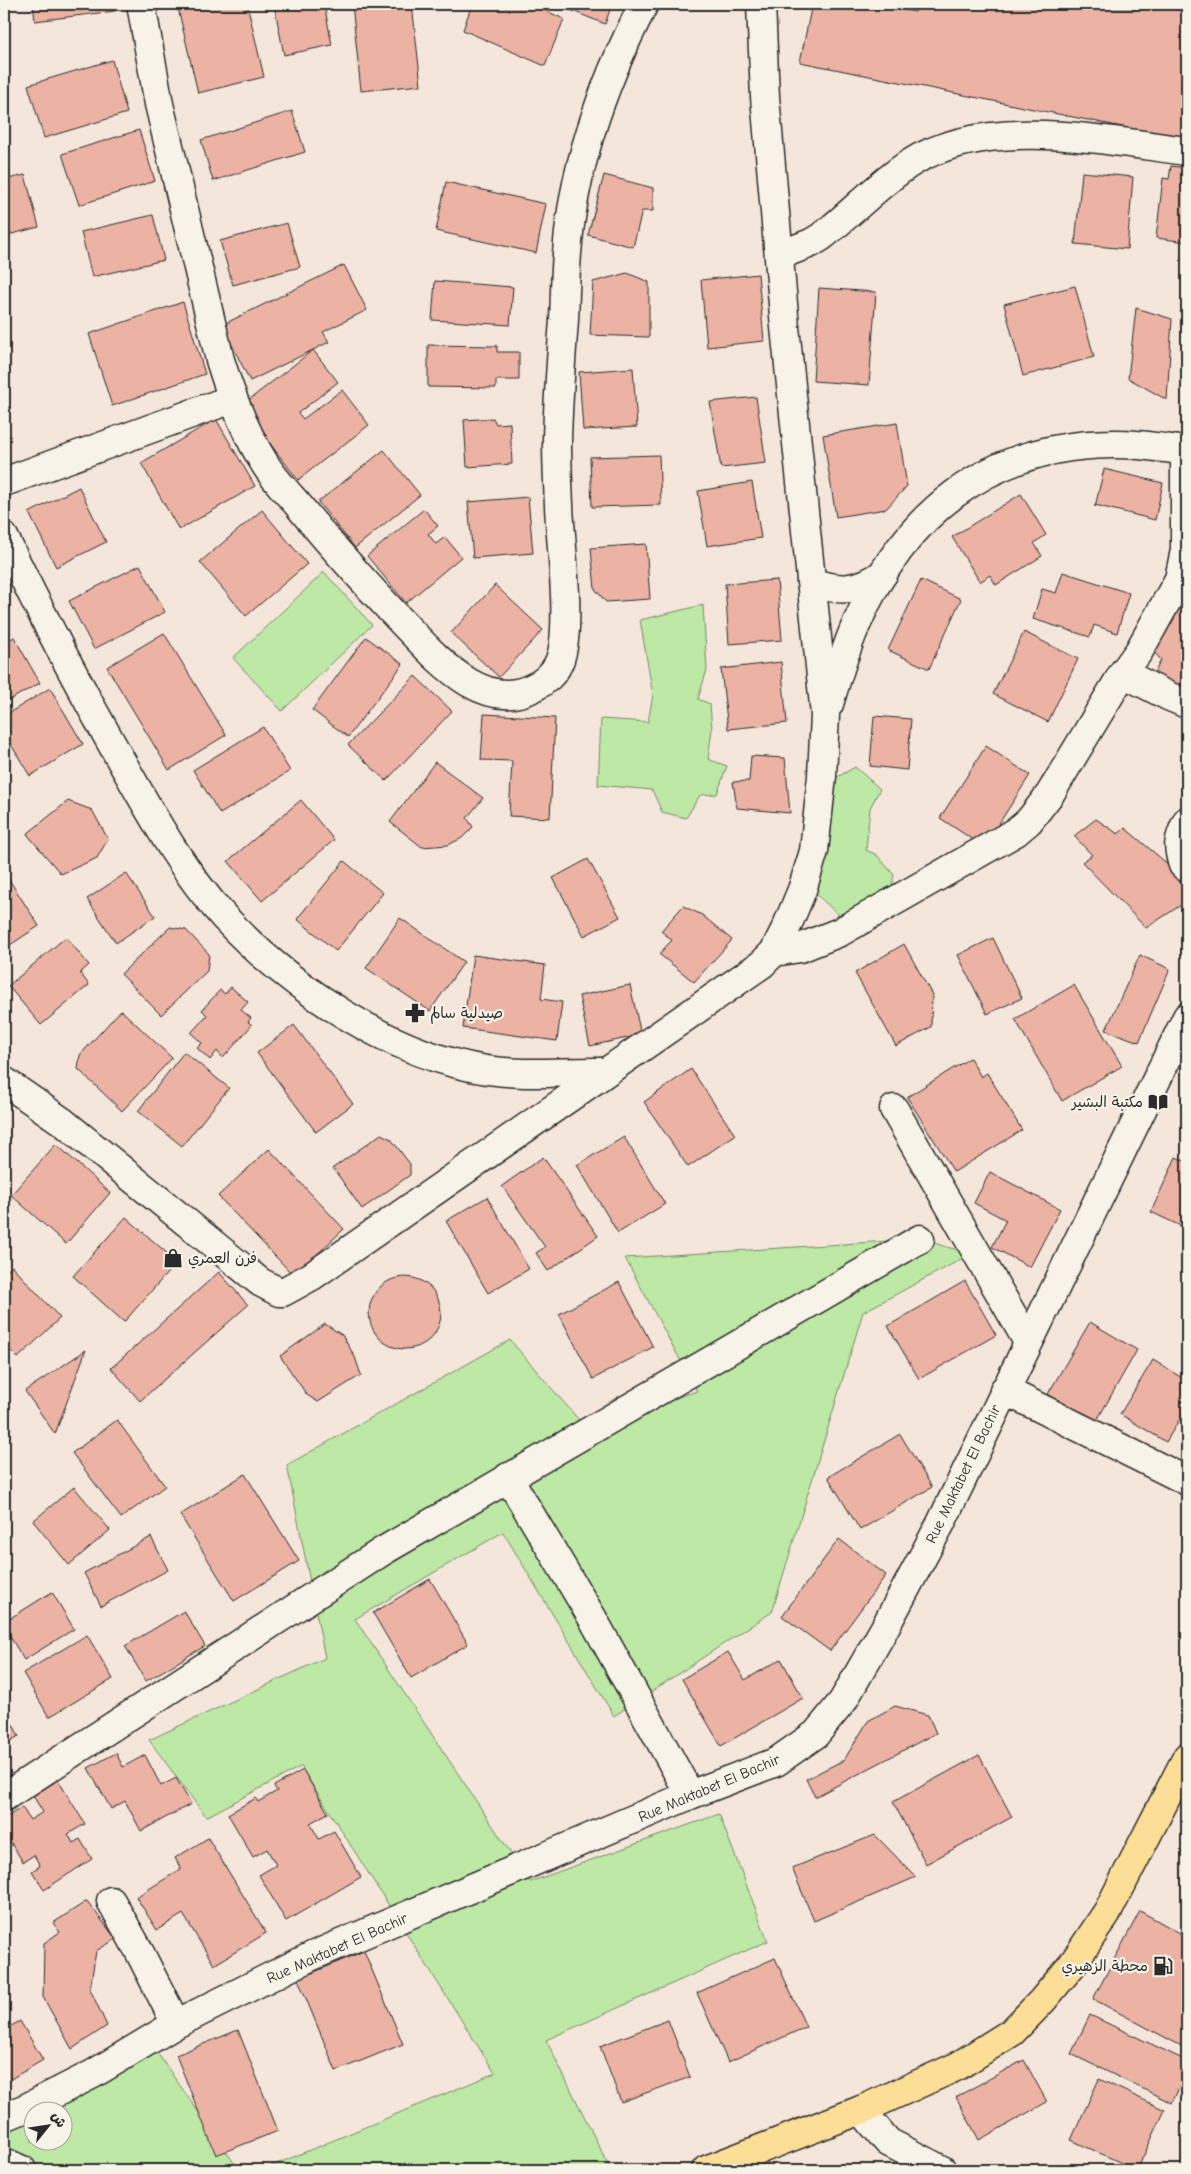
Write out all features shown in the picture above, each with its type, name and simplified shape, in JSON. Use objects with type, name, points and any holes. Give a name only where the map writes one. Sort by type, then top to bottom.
[{"type":"main road","points":[[706,2170],[860,2110],[958,2066],[1012,2032],[1042,2001],[1072,1965],[1108,1911],[1187,1757]]},
{"type":"street","points":[[140,4],[161,113],[212,327],[232,399],[266,465],[327,541],[416,636],[460,677],[480,690],[503,695],[526,692],[544,681],[558,666],[564,646],[565,607],[557,439],[567,252],[576,191],[606,86],[623,44],[644,4]]},
{"type":"street","points":[[4,1081],[63,1122],[260,1282],[279,1292],[283,1292],[312,1276],[605,1072],[661,1036],[762,964],[774,952],[802,890],[814,851],[822,776],[825,715],[785,327],[766,97],[761,4]]},
{"type":"street","points":[[780,255],[821,237],[892,176],[910,163],[942,148],[971,140],[1017,135],[1043,135],[1187,151]]},
{"type":"street","points":[[4,482],[232,399]]},
{"type":"street","points":[[774,952],[800,948],[840,932],[1016,832],[1029,821],[1050,794],[1123,673],[1139,651],[1179,579],[1185,550],[1186,451],[1112,444],[1067,448],[1017,460],[986,474],[947,499],[919,527],[883,574],[856,625],[825,715]]},
{"type":"street","points":[[4,536],[81,688],[169,842],[192,877],[224,917],[259,950],[310,993],[357,1022],[406,1048],[486,1070],[531,1074],[605,1072]]},
{"type":"street","points":[[811,582],[831,588],[850,590],[871,583],[883,574]]},
{"type":"street","points":[[1123,673],[1187,704]]},
{"type":"street","points":[[1187,821],[1178,847],[1183,865],[1187,868]]},
{"type":"street","name":"Rue Maktabet El Bachir","points":[[4,2117],[93,2074],[176,2024],[312,1956],[690,1795],[776,1762],[816,1734],[843,1701],[941,1523],[1187,1017]]},
{"type":"street","points":[[894,1109],[1028,1342]]},
{"type":"street","points":[[4,1797],[383,1551],[920,1239]]},
{"type":"street","points":[[1004,1390],[1187,1481]]},
{"type":"street","points":[[508,1477],[593,1619],[690,1795]]},
{"type":"street","points":[[111,1901],[176,2024]]},
{"type":"street","points":[[860,2110],[888,2142],[942,2170]]},
{"type":"street","points":[[4,2162],[22,2170]]},
{"type":"green space","points":[[324,572],[372,625],[282,711],[233,658]]},
{"type":"green space","points":[[703,605],[707,670],[698,699],[710,704],[712,729],[708,759],[727,766],[717,794],[700,795],[686,818],[662,812],[652,790],[598,785],[601,719],[648,722],[653,695],[640,620]]},
{"type":"green space","points":[[855,767],[880,789],[870,808],[866,850],[877,855],[894,875],[891,890],[841,917],[815,893],[834,779]]},
{"type":"green space","points":[[920,1239],[971,1254],[863,1312],[772,1612],[614,1716],[503,1532],[355,1619],[530,1882],[719,1814],[768,1941],[546,2040],[611,2170],[262,2170],[495,2073],[302,1766],[206,1817],[149,1740],[325,1658],[287,1465],[510,1340],[585,1427],[697,1391],[625,1258]]},
{"type":"green space","points":[[153,2047],[239,2170],[4,2170],[4,2133],[22,2123],[22,2152],[72,2152],[72,2102],[57,2102]]},
{"type":"building","points":[[33,4],[114,4],[115,11],[35,21]]},
{"type":"building","points":[[177,4],[247,4],[264,77],[198,93]]},
{"type":"building","points":[[274,4],[324,4],[332,45],[284,55]]},
{"type":"building","points":[[352,4],[412,4],[421,85],[361,91]]},
{"type":"building","points":[[472,4],[530,4],[564,19],[545,66],[463,30]]},
{"type":"building","points":[[555,4],[612,4],[605,24]]},
{"type":"building","points":[[812,4],[872,4],[915,12],[917,4],[1187,4],[1187,140],[800,62]]},
{"type":"building","points":[[112,60],[127,113],[44,138],[28,85]]},
{"type":"building","points":[[292,111],[305,152],[213,181],[201,140]]},
{"type":"building","points":[[139,130],[155,181],[79,205],[62,154]]},
{"type":"building","points":[[1171,166],[1187,168],[1187,242],[1156,238],[1163,178],[1169,179]]},
{"type":"building","points":[[1082,172],[1133,177],[1127,249],[1075,244]]},
{"type":"building","points":[[25,175],[39,227],[4,236],[4,180]]},
{"type":"building","points":[[604,175],[653,188],[653,211],[642,211],[633,247],[588,235]]},
{"type":"building","points":[[446,182],[546,204],[536,253],[436,231]]},
{"type":"building","points":[[153,215],[164,260],[92,277],[81,232]]},
{"type":"building","points":[[287,223],[300,267],[233,285],[220,241]]},
{"type":"building","points":[[344,265],[367,310],[323,332],[329,342],[250,381],[222,325]]},
{"type":"building","points":[[627,273],[649,282],[649,337],[590,335],[593,282]]},
{"type":"building","points":[[758,274],[764,341],[707,347],[701,280]]},
{"type":"building","points":[[435,281],[513,287],[510,325],[432,320]]},
{"type":"building","points":[[1075,286],[1094,357],[1023,376],[1004,304]]},
{"type":"building","points":[[819,288],[876,292],[869,385],[813,381]]},
{"type":"building","points":[[183,302],[205,374],[112,406],[89,334]]},
{"type":"building","points":[[1136,308],[1172,319],[1167,400],[1128,378]]},
{"type":"building","points":[[428,345],[497,346],[497,352],[519,352],[519,380],[496,380],[496,388],[428,387]]},
{"type":"building","points":[[313,350],[338,382],[298,413],[303,419],[342,390],[369,425],[298,480],[241,406]]},
{"type":"building","points":[[633,368],[637,427],[583,430],[579,372]]},
{"type":"building","points":[[756,397],[766,463],[721,468],[710,402]]},
{"type":"building","points":[[493,418],[496,424],[510,423],[512,464],[467,467],[464,420]]},
{"type":"building","points":[[216,419],[255,486],[179,530],[141,463]]},
{"type":"building","points":[[897,423],[907,486],[886,509],[836,517],[823,435]]},
{"type":"building","points":[[384,450],[420,495],[355,548],[318,502]]},
{"type":"building","points":[[659,455],[661,505],[592,507],[590,457]]},
{"type":"building","points":[[1104,469],[1163,483],[1155,520],[1095,505]]},
{"type":"building","points":[[752,482],[761,538],[707,546],[698,491]]},
{"type":"building","points":[[79,487],[106,542],[56,567],[29,513]]},
{"type":"building","points":[[1021,494],[1046,535],[1034,543],[1042,556],[996,585],[990,575],[980,582],[952,537]]},
{"type":"building","points":[[528,497],[533,553],[473,558],[468,502]]},
{"type":"building","points":[[424,509],[438,526],[428,534],[436,544],[445,537],[461,557],[406,603],[367,556]]},
{"type":"building","points":[[262,510],[307,564],[246,616],[200,562]]},
{"type":"building","points":[[646,544],[650,599],[606,602],[595,589],[591,548]]},
{"type":"building","points":[[140,565],[165,612],[94,649],[69,601]]},
{"type":"building","points":[[1063,572],[1129,593],[1117,633],[1094,625],[1090,637],[1033,619],[1042,589],[1056,593]]},
{"type":"building","points":[[777,580],[782,640],[729,644],[725,584]]},
{"type":"building","points":[[921,580],[961,599],[929,669],[888,650]]},
{"type":"building","points":[[495,585],[543,630],[499,677],[451,633]]},
{"type":"building","points":[[1177,600],[1187,605],[1187,692],[1152,678],[1161,660],[1155,653]]},
{"type":"building","points":[[1024,632],[1078,659],[1048,722],[993,694]]},
{"type":"building","points":[[164,633],[226,735],[169,770],[107,667]]},
{"type":"building","points":[[14,637],[40,683],[4,703],[4,643]]},
{"type":"building","points":[[366,637],[403,664],[348,737],[312,710]]},
{"type":"building","points":[[781,662],[787,723],[728,729],[721,669]]},
{"type":"building","points":[[415,676],[452,711],[386,781],[348,745]]},
{"type":"building","points":[[50,688],[83,744],[30,776],[4,733],[4,716]]},
{"type":"building","points":[[484,714],[555,718],[550,818],[509,816],[512,761],[481,760]]},
{"type":"building","points":[[874,716],[911,719],[907,770],[870,766]]},
{"type":"building","points":[[263,727],[290,771],[220,814],[193,770]]},
{"type":"building","points":[[986,746],[1030,775],[984,847],[940,818]]},
{"type":"building","points":[[751,756],[785,758],[790,813],[737,808],[733,782],[749,781]]},
{"type":"building","points":[[435,762],[483,798],[467,818],[473,827],[462,838],[448,845],[422,847],[390,822]]},
{"type":"building","points":[[301,800],[334,840],[262,901],[228,861]]},
{"type":"building","points":[[68,801],[92,810],[108,839],[97,858],[61,874],[27,834]]},
{"type":"building","points":[[1096,819],[1118,834],[1125,828],[1170,866],[1187,893],[1187,901],[1146,928],[1082,862],[1092,855],[1074,836]]},
{"type":"building","points":[[588,859],[620,917],[584,936],[553,878]]},
{"type":"building","points":[[344,861],[383,893],[336,951],[297,919]]},
{"type":"building","points":[[126,873],[155,916],[116,943],[87,899]]},
{"type":"building","points":[[6,875],[39,926],[4,949],[4,876]]},
{"type":"building","points":[[683,906],[702,915],[732,940],[694,982],[659,954],[672,940],[661,931]]},
{"type":"building","points":[[400,918],[464,962],[430,1011],[366,968]]},
{"type":"building","points":[[170,927],[186,930],[209,954],[207,971],[161,1015],[121,974]]},
{"type":"building","points":[[66,937],[89,965],[80,973],[89,985],[41,1025],[8,986]]},
{"type":"building","points":[[993,938],[1022,998],[987,1014],[958,955]]},
{"type":"building","points":[[904,944],[932,995],[931,1027],[896,1046],[855,973]]},
{"type":"building","points":[[473,955],[545,965],[541,999],[562,1002],[557,1041],[463,1028]]},
{"type":"building","points":[[1140,955],[1170,969],[1139,1042],[1106,1030]]},
{"type":"building","points":[[630,985],[641,1035],[590,1046],[579,996]]},
{"type":"building","points":[[1074,985],[1122,1066],[1062,1101],[1015,1019]]},
{"type":"building","points":[[231,987],[248,1002],[241,1010],[251,1018],[248,1022],[252,1025],[223,1058],[217,1051],[210,1060],[197,1048],[202,1043],[191,1033],[207,1015],[202,1010],[220,990],[225,994]]},
{"type":"building","points":[[121,1010],[172,1058],[122,1111],[78,1069],[80,1055]]},
{"type":"building","points":[[294,1025],[353,1104],[316,1132],[257,1053]]},
{"type":"building","points":[[184,1052],[229,1088],[182,1146],[138,1111]]},
{"type":"building","points":[[970,1058],[981,1077],[987,1073],[1022,1130],[954,1172],[907,1097]]},
{"type":"building","points":[[691,1069],[735,1135],[688,1167],[644,1102]]},
{"type":"building","points":[[381,1134],[391,1139],[410,1164],[410,1175],[362,1209],[333,1168]]},
{"type":"building","points":[[624,1137],[665,1204],[618,1233],[577,1165]]},
{"type":"building","points":[[56,1144],[110,1193],[66,1244],[11,1195]]},
{"type":"building","points":[[269,1149],[344,1229],[294,1276],[218,1196]]},
{"type":"building","points":[[543,1157],[598,1236],[548,1271],[536,1253],[545,1247],[502,1186]]},
{"type":"building","points":[[1176,1157],[1187,1162],[1187,1229],[1151,1212]]},
{"type":"building","points":[[990,1172],[1060,1209],[1030,1267],[992,1247],[1006,1220],[974,1203]]},
{"type":"building","points":[[487,1197],[529,1269],[488,1293],[446,1221]]},
{"type":"building","points":[[126,1217],[177,1262],[124,1322],[73,1276]]},
{"type":"building","points":[[12,1266],[60,1318],[18,1358],[4,1344],[4,1274]]},
{"type":"building","points":[[219,1272],[248,1305],[140,1401],[111,1368]]},
{"type":"building","points":[[405,1277],[425,1283],[435,1293],[441,1313],[435,1333],[425,1343],[405,1349],[385,1343],[375,1333],[369,1313],[375,1293],[385,1283]]},
{"type":"building","points":[[965,1281],[996,1335],[919,1379],[888,1326]]},
{"type":"building","points":[[619,1282],[653,1347],[593,1379],[559,1314]]},
{"type":"building","points":[[1090,1322],[1137,1350],[1096,1422],[1048,1394]]},
{"type":"building","points":[[325,1324],[342,1335],[355,1357],[361,1375],[318,1402],[307,1395],[280,1356]]},
{"type":"building","points":[[86,1350],[55,1434],[25,1391]]},
{"type":"building","points":[[1153,1360],[1187,1381],[1187,1407],[1166,1442],[1120,1414]]},
{"type":"building","points":[[117,1420],[165,1486],[121,1518],[72,1453]]},
{"type":"building","points":[[900,1434],[932,1487],[860,1530],[828,1477]]},
{"type":"building","points":[[245,1474],[299,1561],[234,1601],[180,1515]]},
{"type":"building","points":[[74,1487],[110,1530],[69,1565],[33,1521]]},
{"type":"building","points":[[151,1537],[168,1570],[101,1606],[84,1573]]},
{"type":"building","points":[[839,1539],[886,1575],[830,1651],[782,1616]]},
{"type":"building","points":[[430,1579],[468,1644],[411,1678],[373,1613]]},
{"type":"building","points":[[52,1592],[74,1629],[24,1660],[4,1626],[4,1622]]},
{"type":"building","points":[[184,1611],[205,1646],[146,1681],[125,1646]]},
{"type":"building","points":[[87,1635],[113,1679],[49,1717],[23,1673]]},
{"type":"building","points":[[728,1652],[745,1680],[781,1659],[803,1698],[721,1746],[682,1679]]},
{"type":"building","points":[[895,1706],[928,1715],[936,1733],[815,1797],[806,1779],[844,1760],[868,1721]]},
{"type":"building","points":[[4,1708],[19,1736],[4,1744]]},
{"type":"building","points":[[116,1753],[123,1767],[145,1755],[161,1786],[176,1778],[191,1804],[141,1831],[125,1801],[111,1809],[88,1768]]},
{"type":"building","points":[[979,1755],[1012,1817],[926,1864],[893,1802]]},
{"type":"building","points":[[303,1770],[328,1813],[310,1823],[319,1839],[334,1831],[361,1877],[286,1921],[259,1875],[276,1865],[267,1849],[253,1857],[228,1814],[256,1798],[258,1802],[277,1791],[274,1786]]},
{"type":"building","points":[[58,1780],[85,1824],[68,1834],[73,1843],[80,1839],[92,1859],[44,1890],[32,1871],[40,1866],[34,1855],[23,1862],[4,1832],[4,1819],[22,1807],[30,1820],[43,1812],[33,1796]]},
{"type":"building","points":[[875,1835],[916,1877],[814,1921],[792,1868]]},
{"type":"building","points":[[208,1838],[266,1933],[214,1965],[183,1914],[157,1930],[136,1897],[181,1869],[175,1858]]},
{"type":"building","points":[[87,1901],[116,1939],[96,1951],[90,1989],[107,2026],[72,2049],[43,1997],[44,1943],[60,1932],[53,1923]]},
{"type":"building","points":[[1140,1911],[1187,1937],[1187,2049],[1093,1999]]},
{"type":"building","points":[[364,1951],[403,2044],[336,2071],[298,1979]]},
{"type":"building","points":[[775,1958],[806,2027],[728,2062],[697,1993]]},
{"type":"building","points":[[1090,2015],[1187,2061],[1187,2071],[1172,2103],[1071,2054]]},
{"type":"building","points":[[668,2020],[690,2077],[621,2102],[600,2046]]},
{"type":"building","points":[[20,2021],[43,2060],[4,2083],[4,2030]]},
{"type":"building","points":[[238,2030],[278,2131],[216,2155],[176,2055]]},
{"type":"building","points":[[1024,2060],[1047,2102],[979,2140],[956,2097]]},
{"type":"building","points":[[1099,2079],[1165,2110],[1137,2170],[1071,2140]]},
{"type":"place","name":"صيدلية سالم","points":[[415,1013]]},
{"type":"place","name":"مكتبة البشير","points":[[1158,1102]]},
{"type":"place","name":"فرن العمري","points":[[173,1258]]},
{"type":"place","name":"محطة الزهيري","points":[[1163,1966]]}]
